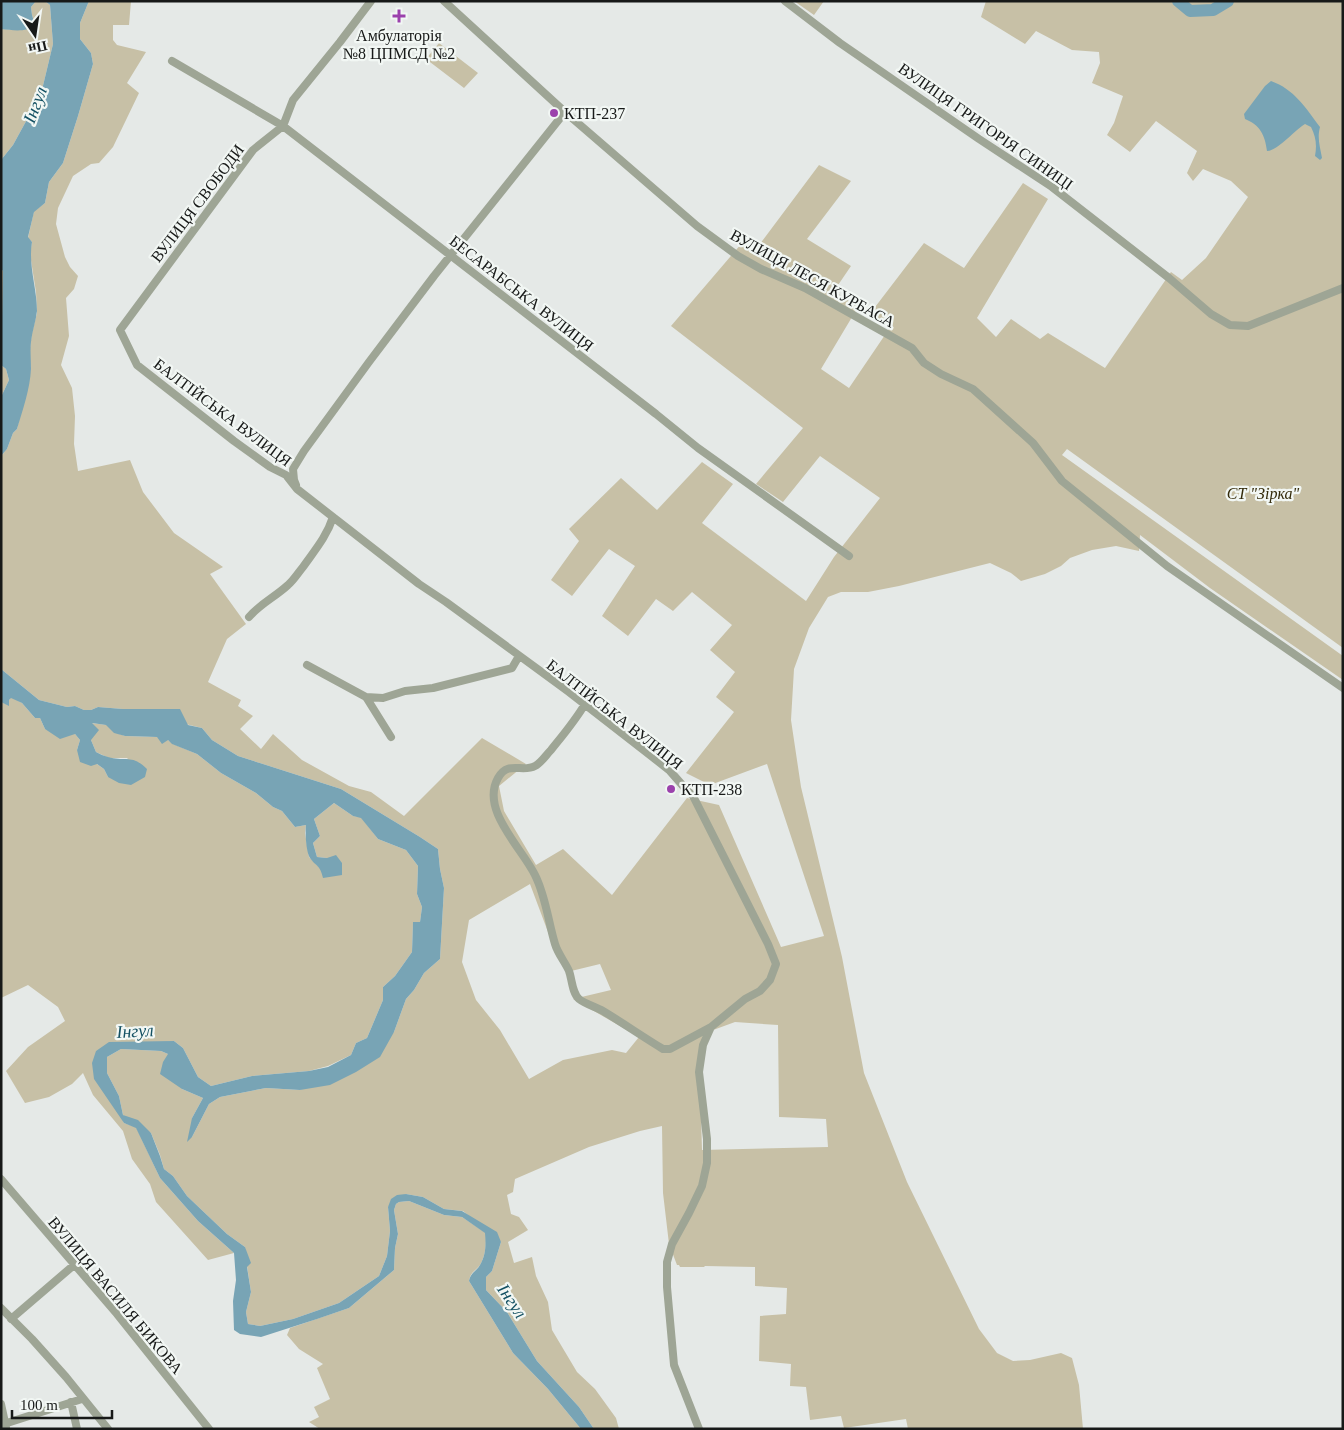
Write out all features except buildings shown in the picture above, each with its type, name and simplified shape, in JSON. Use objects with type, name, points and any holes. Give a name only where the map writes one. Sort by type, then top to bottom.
[{"type":"street","points":[[283,126],[293,100],[371,1]]},
{"type":"street","name":"ВУЛИЦЯ ЛЕСЯ КУРБАСА","points":[[444,1],[565,112],[697,226],[738,256],[805,288],[912,348],[924,363],[941,374],[974,389],[1033,443],[1062,481],[1166,566],[1343,688]]},
{"type":"street","name":"ВУЛИЦЯ ГРИГОРІЯ СИНИЦІ","points":[[785,1],[840,43],[1052,187],[1169,278],[1211,314],[1230,325],[1248,326],[1342,287]]},
{"type":"street","name":"БЕСАРАБСЬКА ВУЛИЦЯ","points":[[172,61],[283,126],[698,448],[850,556]]},
{"type":"street","points":[[298,489],[294,480],[293,470],[304,451],[434,276],[565,112]]},
{"type":"street","name":"ВУЛИЦЯ СВОБОДИ","points":[[120,330],[253,150],[283,126]]},
{"type":"street","name":"БАЛТІЙСЬКА ВУЛИЦЯ","points":[[120,330],[137,365],[241,446],[270,467],[286,475],[298,489],[419,584],[585,704],[670,771],[693,796],[768,944],[776,964],[770,980],[760,991],[745,999],[711,1028],[703,1045],[699,1072],[707,1139],[707,1163],[702,1186],[690,1213],[672,1244],[666,1262],[674,1365],[699,1429]]},
{"type":"street","points":[[249,617],[258,607],[269,601],[290,583],[321,543],[329,530],[333,517]]},
{"type":"street","points":[[308,665],[366,697],[383,698],[405,691],[433,688],[512,668],[519,656]]},
{"type":"street","points":[[366,697],[391,737]]},
{"type":"street","points":[[585,704],[543,759],[535,766],[505,769],[498,777],[493,790],[496,810],[505,830],[520,849],[535,875],[544,898],[556,946],[569,972],[578,999],[601,1010],[663,1049],[670,1049],[711,1028]]},
{"type":"street","name":"ВУЛИЦЯ ВАСИЛЯ БИКОВА","points":[[1,1179],[117,1314],[209,1429]]},
{"type":"street","points":[[11,1319],[74,1265]]},
{"type":"street","points":[[1,1308],[44,1352],[108,1429]]},
{"type":"street","points":[[1,1404],[4,1426],[82,1398]]},
{"type":"street","points":[[70,1402],[77,1429]]},
{"type":"green space","points":[[36,1],[45,1],[50,5],[53,44],[41,94],[13,145],[1,160],[1,29],[21,30],[35,25],[31,7]]},
{"type":"green space","name":"СТ \"Зірка\"","points":[[89,1],[131,1],[129,25],[113,25],[113,40],[117,45],[146,52],[127,83],[139,93],[113,147],[99,163],[91,164],[73,176],[58,208],[56,224],[65,257],[70,267],[78,276],[74,289],[66,298],[69,336],[61,365],[72,388],[75,416],[74,444],[78,471],[130,460],[143,492],[174,533],[223,567],[210,574],[246,624],[227,639],[208,682],[241,700],[238,706],[253,716],[240,729],[261,749],[273,734],[302,760],[349,786],[371,792],[404,816],[482,738],[526,764],[499,786],[504,811],[536,865],[563,849],[612,895],[687,798],[719,805],[781,947],[824,936],[767,764],[710,785],[686,773],[734,712],[716,697],[735,672],[710,650],[732,625],[692,592],[673,611],[656,599],[628,636],[602,616],[635,566],[609,549],[572,596],[551,580],[579,541],[569,529],[621,478],[657,510],[702,462],[733,484],[702,523],[806,601],[834,557],[880,498],[820,456],[783,502],[756,484],[803,428],[671,326],[742,243],[754,252],[819,165],[851,181],[807,239],[851,266],[834,291],[858,307],[821,369],[849,388],[889,329],[869,315],[924,243],[964,268],[1023,183],[1048,199],[977,318],[996,337],[1011,319],[1040,339],[1048,333],[1105,368],[1171,272],[1182,280],[1206,258],[1248,197],[1231,181],[1203,169],[1193,181],[1187,173],[1197,151],[1156,121],[1130,152],[1107,135],[1114,123],[1123,96],[1092,83],[1100,63],[1099,52],[1072,50],[1036,31],[1025,44],[981,17],[986,1],[1343,1],[1343,648],[1067,449],[1062,455],[1343,656],[1343,680],[1210,588],[1140,535],[1139,551],[1116,546],[1092,550],[1070,558],[1061,566],[1045,574],[1021,581],[1011,573],[990,563],[899,586],[868,592],[841,592],[828,597],[809,628],[794,669],[791,720],[801,787],[842,957],[864,1073],[907,1182],[979,1329],[997,1353],[1013,1361],[1030,1360],[1061,1353],[1072,1358],[1079,1385],[1083,1429],[908,1429],[906,1419],[844,1428],[841,1416],[810,1420],[806,1387],[790,1386],[791,1364],[759,1361],[760,1316],[786,1314],[787,1288],[755,1286],[755,1267],[680,1267],[677,1265],[669,1244],[663,1193],[662,1126],[589,1147],[515,1179],[513,1192],[507,1195],[511,1214],[519,1217],[528,1230],[508,1242],[514,1263],[532,1257],[536,1276],[548,1302],[552,1330],[577,1372],[595,1389],[616,1418],[619,1429],[594,1429],[579,1407],[537,1361],[507,1312],[486,1290],[486,1277],[492,1271],[501,1242],[463,1211],[444,1209],[423,1197],[406,1194],[388,1207],[390,1231],[387,1256],[379,1276],[339,1303],[293,1319],[260,1326],[248,1324],[246,1312],[251,1292],[245,1247],[227,1234],[187,1196],[173,1176],[164,1169],[151,1133],[123,1115],[119,1096],[107,1073],[107,1057],[121,1049],[161,1051],[168,1054],[182,1089],[203,1098],[192,1118],[192,1137],[209,1104],[220,1097],[266,1088],[300,1090],[394,1032],[406,999],[424,973],[440,959],[444,888],[438,849],[341,789],[238,756],[212,740],[202,728],[123,709],[98,707],[84,710],[75,706],[67,707],[39,700],[1,669],[1,456],[7,449],[13,433],[17,429],[31,368],[29,355],[37,313],[30,254],[32,242],[28,238],[34,211],[45,203],[49,182],[63,163],[93,64],[91,53],[80,39],[80,23]],"holes":[[[530,884],[554,948],[567,972],[600,964],[611,990],[573,999],[639,1037],[626,1053],[612,1050],[563,1060],[529,1079],[500,1030],[476,1000],[462,962],[469,920]],[[735,1022],[778,1025],[779,1117],[826,1119],[828,1147],[702,1150],[699,1049],[705,1033]]]},
{"type":"green space","points":[[794,1],[824,1],[814,15]]},
{"type":"green space","points":[[439,43],[478,73],[464,88],[426,59]]},
{"type":"green space","points":[[1,269],[3,271],[3,336],[1,337]]},
{"type":"green space","points":[[1,365],[6,369],[9,380],[1,397]]},
{"type":"green space","points":[[11,697],[22,703],[35,718],[40,718],[45,729],[75,734],[80,740],[77,750],[104,769],[108,777],[128,758],[109,758],[96,752],[91,740],[91,723],[107,725],[114,732],[125,736],[157,737],[168,740],[197,754],[221,773],[256,793],[273,807],[282,811],[295,827],[306,825],[305,833],[309,857],[321,869],[327,858],[317,857],[313,843],[320,836],[314,819],[334,803],[353,816],[361,817],[378,839],[406,850],[418,866],[417,894],[422,907],[420,922],[413,923],[412,952],[395,976],[383,987],[383,1000],[367,1038],[356,1043],[351,1055],[328,1066],[309,1071],[252,1076],[211,1086],[198,1077],[183,1048],[174,1041],[96,1051],[124,1123],[136,1127],[160,1178],[198,1221],[234,1253],[208,1260],[156,1202],[150,1184],[132,1159],[123,1131],[93,1095],[83,1073],[72,1084],[49,1097],[25,1103],[6,1071],[28,1047],[65,1021],[58,1007],[28,985],[1,998],[1,702],[9,705]]},
{"type":"green space","points":[[409,1201],[444,1215],[462,1217],[486,1233],[483,1257],[469,1281],[513,1353],[548,1389],[581,1429],[320,1429],[309,1422],[319,1417],[314,1407],[330,1399],[317,1368],[323,1364],[299,1349],[287,1335],[290,1328],[349,1308],[394,1270],[398,1234],[394,1210],[399,1202]]},
{"type":"water","points":[[1,1],[36,1],[31,7],[35,25],[23,30],[1,29]]},
{"type":"water","name":"Інгул","points":[[45,1],[89,1],[80,23],[80,39],[91,53],[93,64],[63,163],[49,182],[45,203],[34,212],[28,237],[32,242],[31,259],[37,311],[31,342],[31,369],[26,399],[17,429],[13,433],[7,449],[1,456],[1,397],[9,380],[6,369],[1,365],[3,271],[1,269],[1,160],[13,145],[41,94],[53,44],[50,5]]},
{"type":"water","points":[[1271,81],[1293,94],[1320,127],[1319,139],[1322,158],[1320,160],[1315,156],[1316,141],[1311,127],[1305,124],[1276,148],[1267,151],[1261,131],[1245,119],[1244,114]]},
{"type":"water","points":[[1,669],[39,700],[67,707],[75,706],[84,710],[98,707],[180,709],[188,725],[202,728],[212,740],[238,756],[341,789],[438,849],[444,888],[440,959],[424,973],[406,999],[394,1032],[380,1057],[330,1085],[300,1090],[266,1088],[220,1097],[209,1104],[192,1137],[187,1142],[192,1118],[203,1098],[182,1089],[160,1074],[163,1062],[168,1054],[161,1051],[121,1049],[107,1057],[107,1073],[119,1096],[123,1115],[138,1120],[151,1133],[164,1169],[173,1176],[187,1196],[227,1234],[245,1247],[251,1263],[247,1267],[251,1292],[246,1312],[248,1324],[260,1326],[293,1319],[339,1303],[379,1276],[387,1256],[390,1231],[388,1207],[391,1199],[397,1195],[406,1194],[423,1197],[444,1209],[462,1211],[497,1232],[501,1242],[492,1271],[486,1277],[486,1290],[507,1312],[537,1361],[579,1407],[594,1429],[581,1429],[548,1389],[513,1353],[469,1281],[482,1261],[485,1233],[462,1217],[444,1215],[409,1201],[399,1202],[394,1210],[398,1234],[394,1270],[349,1308],[261,1337],[240,1334],[234,1330],[233,1301],[236,1280],[234,1253],[198,1221],[160,1178],[136,1128],[124,1123],[94,1079],[92,1063],[96,1051],[109,1042],[174,1041],[183,1048],[198,1077],[211,1086],[252,1076],[309,1071],[328,1067],[351,1055],[356,1043],[367,1038],[383,1000],[383,987],[395,976],[412,952],[413,922],[420,922],[422,907],[417,894],[418,866],[406,850],[378,839],[361,818],[353,816],[334,803],[314,819],[320,836],[313,843],[317,857],[327,858],[336,855],[342,863],[342,875],[323,878],[319,868],[309,855],[306,842],[306,825],[295,827],[282,811],[273,807],[256,793],[221,773],[197,754],[172,744],[168,740],[162,744],[157,737],[125,736],[114,733],[106,725],[92,723],[99,730],[91,740],[96,752],[108,757],[133,760],[142,764],[147,769],[145,777],[131,785],[119,783],[108,777],[104,769],[97,764],[91,766],[80,762],[77,750],[80,740],[75,734],[60,739],[45,729],[40,718],[35,718],[22,703],[11,698],[9,706],[1,702]]},
{"type":"waterway","points":[[1178,1],[1190,11],[1213,10],[1228,1]]},
{"type":"place","name":"Амбулаторія №8 ЦПМСД №2","points":[[399,16]]},
{"type":"place","name":"КТП-237","points":[[554,113]]},
{"type":"place","name":"КТП-238","points":[[671,789]]}]
